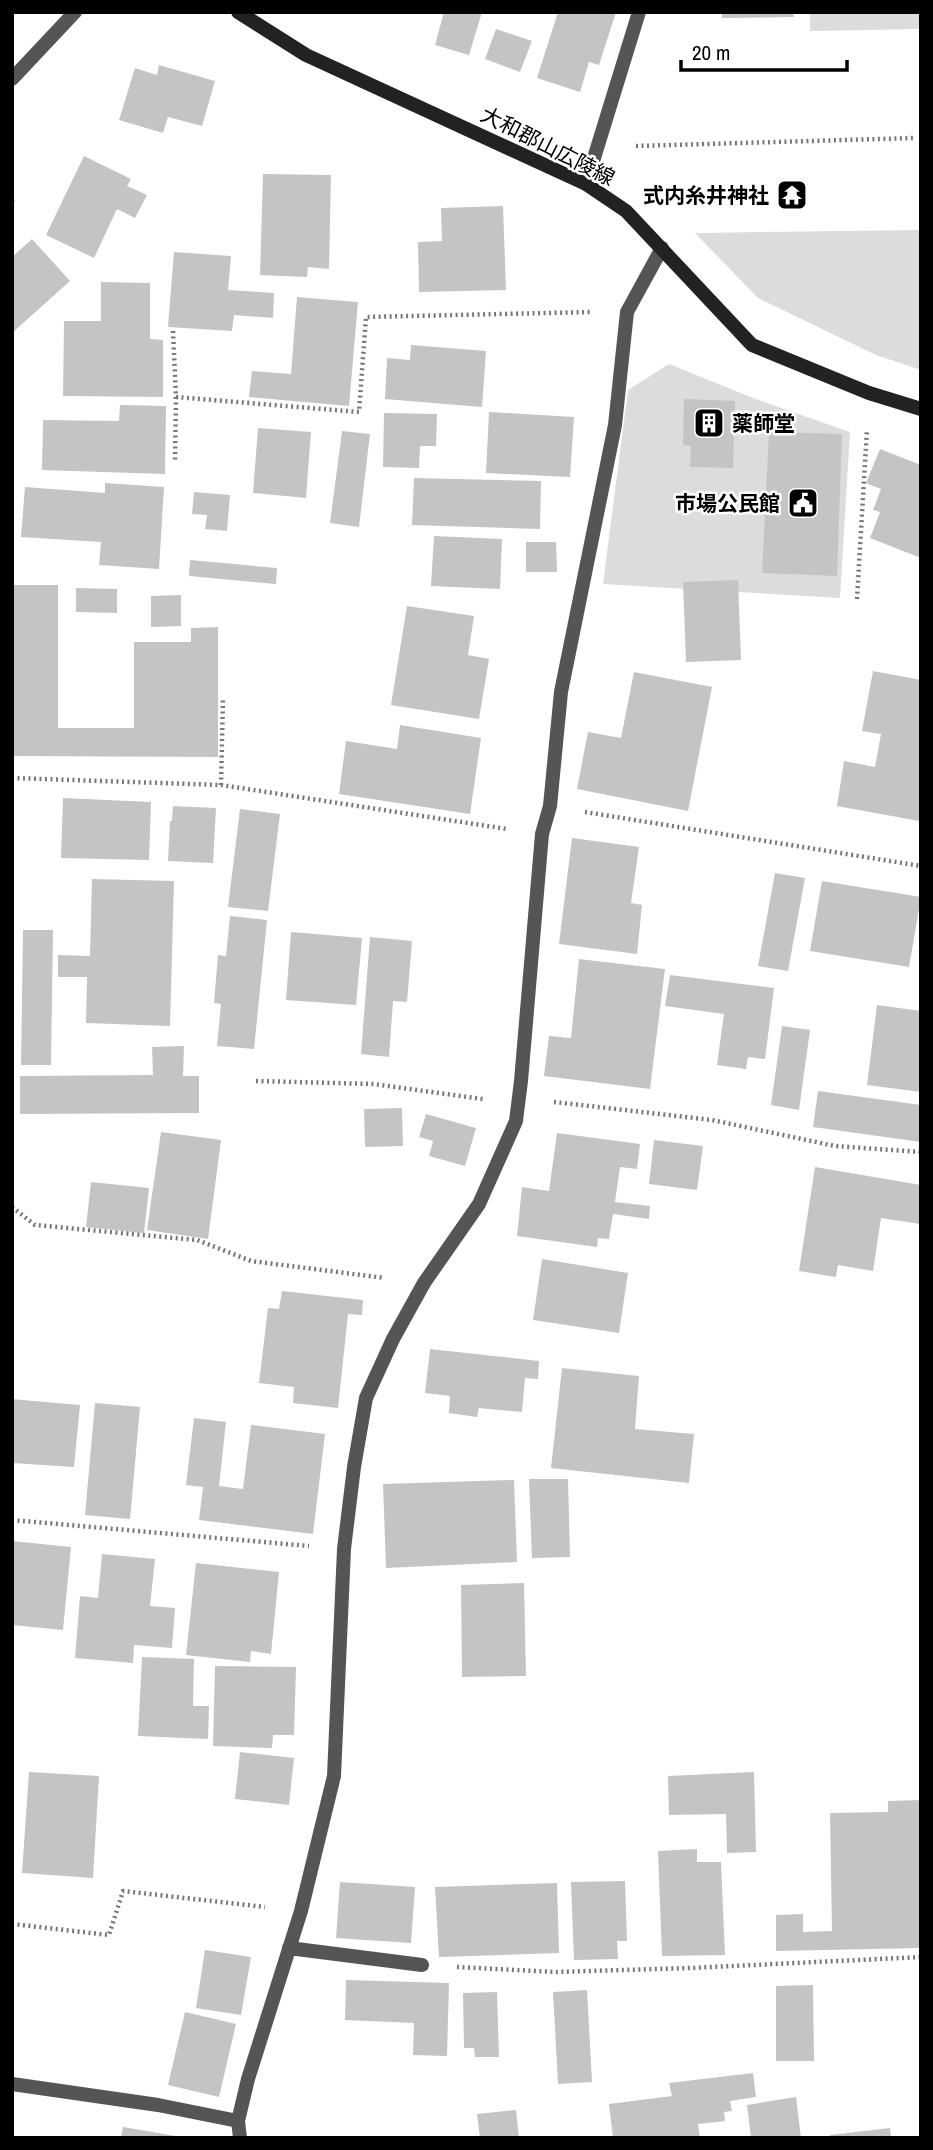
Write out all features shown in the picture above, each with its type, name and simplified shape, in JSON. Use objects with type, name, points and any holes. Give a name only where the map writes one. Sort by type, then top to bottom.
[{"type":"main road","name":"大和郡山広陵線","points":[[238,12],[306,54],[586,184],[626,211],[752,345],[869,393],[921,409]]},
{"type":"street","points":[[12,79],[75,12]]},
{"type":"street","points":[[586,184],[639,12]]},
{"type":"street","points":[[240,2138],[238,2121],[248,2079],[301,1912],[334,1776],[344,1549],[366,1398],[393,1339],[424,1283],[479,1204],[516,1121],[542,835],[550,806],[561,692],[615,425],[627,312],[662,248]]},
{"type":"street","points":[[289,1948],[422,1965]]},
{"type":"street","points":[[12,2084],[158,2105],[238,2121]]},
{"type":"path","points":[[597,147],[914,138]]},
{"type":"path","points":[[176,397],[359,412],[366,317],[627,312]]},
{"type":"path","points":[[173,331],[176,397],[174,462]]},
{"type":"path","points":[[857,599],[869,393]]},
{"type":"path","points":[[221,785],[223,697]]},
{"type":"path","points":[[12,778],[221,785],[542,835]]},
{"type":"path","points":[[550,806],[921,866]]},
{"type":"path","points":[[256,1082],[373,1084],[506,1102],[532,1100],[712,1120],[835,1146],[921,1152]]},
{"type":"path","points":[[12,1207],[35,1225],[197,1240],[251,1261],[424,1283]]},
{"type":"path","points":[[12,1520],[344,1549]]},
{"type":"path","points":[[12,1924],[108,1935],[123,1891],[301,1912]]},
{"type":"path","points":[[422,1965],[555,1972],[921,1956]]},
{"type":"shaded area","points":[[810,12],[921,12],[921,29],[810,31]]},
{"type":"shaded area","points":[[921,230],[921,370],[876,355],[758,298],[695,233]]},
{"type":"shaded area","points":[[669,364],[753,398],[850,432],[840,598],[603,584],[628,390]]},
{"type":"building","points":[[444,12],[482,12],[469,55],[435,45]]},
{"type":"building","points":[[558,12],[616,12],[599,65],[589,62],[580,92],[537,78]]},
{"type":"building","points":[[722,12],[793,12],[794,17],[722,18]]},
{"type":"building","points":[[496,29],[532,41],[520,72],[485,59]]},
{"type":"building","points":[[159,65],[215,81],[202,126],[168,117],[163,133],[119,120],[135,68],[157,75]]},
{"type":"building","points":[[84,156],[131,179],[127,186],[147,195],[135,218],[117,209],[94,258],[46,235]]},
{"type":"building","points":[[263,174],[331,175],[329,269],[308,267],[307,277],[260,275]]},
{"type":"building","points":[[503,206],[506,290],[419,292],[418,242],[442,241],[441,208]]},
{"type":"building","points":[[32,239],[70,281],[12,333],[12,257]]},
{"type":"building","points":[[174,252],[231,256],[228,290],[274,293],[273,318],[234,315],[232,331],[168,327]]},
{"type":"building","points":[[101,282],[150,283],[150,339],[163,340],[163,397],[63,396],[64,321],[101,321]]},
{"type":"building","points":[[297,297],[358,302],[349,406],[249,397],[252,371],[291,374]]},
{"type":"building","points":[[411,345],[486,351],[482,407],[385,399],[387,358],[410,360]]},
{"type":"building","name":"薬師堂","points":[[684,399],[735,401],[733,468],[690,467],[691,446],[683,445]]},
{"type":"building","points":[[120,405],[166,406],[165,474],[42,470],[43,420],[119,421]]},
{"type":"building","points":[[489,412],[574,417],[570,477],[486,473]]},
{"type":"building","points":[[384,413],[437,414],[436,446],[420,446],[419,468],[383,467]]},
{"type":"building","points":[[258,428],[311,432],[306,498],[253,493]]},
{"type":"building","points":[[342,431],[370,434],[359,527],[330,523]]},
{"type":"building","name":"市場公民館","points":[[769,432],[842,434],[837,576],[762,573]]},
{"type":"building","points":[[880,449],[921,465],[921,558],[870,538],[880,512],[873,510],[881,489],[866,483]]},
{"type":"building","points":[[414,478],[541,481],[540,529],[412,525]]},
{"type":"building","points":[[105,483],[164,487],[159,569],[99,565],[101,542],[21,537],[25,487],[105,493]]},
{"type":"building","points":[[194,492],[230,495],[227,531],[205,529],[207,515],[192,514]]},
{"type":"building","points":[[434,536],[502,539],[500,589],[431,586]]},
{"type":"building","points":[[526,542],[556,542],[557,572],[526,572]]},
{"type":"building","points":[[190,560],[277,568],[276,584],[189,576]]},
{"type":"building","points":[[738,580],[741,660],[686,662],[683,582]]},
{"type":"building","points":[[13,585],[58,585],[58,728],[134,728],[134,642],[191,642],[191,628],[218,627],[218,757],[12,756]]},
{"type":"building","points":[[76,588],[117,589],[117,613],[76,612]]},
{"type":"building","points":[[181,595],[181,626],[151,627],[151,596]]},
{"type":"building","points":[[407,606],[474,616],[468,655],[489,659],[479,719],[391,705]]},
{"type":"building","points":[[873,671],[921,680],[919,821],[837,806],[844,761],[875,767],[881,734],[862,731]]},
{"type":"building","points":[[634,672],[712,687],[688,811],[577,789],[588,732],[621,738]]},
{"type":"building","points":[[400,725],[481,738],[470,814],[339,794],[346,741],[397,749]]},
{"type":"building","points":[[63,798],[151,802],[149,860],[61,858]]},
{"type":"building","points":[[173,806],[216,808],[213,863],[168,861]]},
{"type":"building","points":[[240,809],[280,814],[268,911],[228,907]]},
{"type":"building","points":[[572,838],[639,847],[631,903],[642,905],[637,954],[559,944]]},
{"type":"building","points":[[775,873],[805,878],[788,971],[758,966]]},
{"type":"building","points":[[92,879],[174,881],[170,1026],[86,1023],[87,977],[58,977],[58,955],[90,956]]},
{"type":"building","points":[[822,881],[921,897],[909,967],[810,951]]},
{"type":"building","points":[[230,916],[267,920],[254,1049],[217,1046],[221,1004],[214,1003],[218,955],[226,956]]},
{"type":"building","points":[[23,930],[53,930],[51,1065],[21,1065]]},
{"type":"building","points":[[291,932],[362,938],[356,1005],[286,1000]]},
{"type":"building","points":[[370,937],[412,941],[407,1002],[393,1001],[389,1057],[361,1054]]},
{"type":"building","points":[[579,959],[665,969],[650,1089],[544,1076],[549,1036],[571,1038]]},
{"type":"building","points":[[670,975],[774,988],[765,1059],[748,1057],[746,1069],[717,1065],[724,1014],[665,1006]]},
{"type":"building","points":[[877,1005],[921,1011],[921,1092],[867,1085]]},
{"type":"building","points":[[782,1026],[810,1030],[799,1110],[771,1105]]},
{"type":"building","points":[[184,1046],[183,1076],[199,1076],[199,1113],[20,1114],[20,1076],[153,1075],[152,1047]]},
{"type":"building","points":[[818,1091],[921,1105],[921,1142],[813,1127]]},
{"type":"building","points":[[402,1108],[403,1146],[365,1147],[364,1109]]},
{"type":"building","points":[[426,1114],[476,1128],[465,1166],[429,1156],[433,1141],[419,1137]]},
{"type":"building","points":[[161,1132],[221,1140],[208,1239],[147,1230]]},
{"type":"building","points":[[557,1133],[640,1144],[637,1169],[620,1167],[615,1202],[650,1206],[649,1219],[613,1214],[609,1239],[598,1238],[597,1247],[517,1236],[522,1187],[549,1191]]},
{"type":"building","points":[[654,1140],[703,1146],[697,1190],[649,1184]]},
{"type":"building","points":[[815,1167],[921,1185],[920,1224],[881,1218],[873,1271],[838,1265],[836,1277],[799,1271]]},
{"type":"building","points":[[91,1182],[149,1188],[144,1233],[86,1227]]},
{"type":"building","points":[[542,1259],[628,1273],[619,1333],[533,1320]]},
{"type":"building","points":[[282,1291],[363,1300],[362,1315],[348,1314],[338,1408],[293,1403],[294,1387],[259,1383],[268,1308],[279,1309]]},
{"type":"building","points":[[430,1349],[539,1361],[538,1379],[525,1378],[522,1412],[479,1408],[477,1417],[449,1413],[450,1396],[425,1393]]},
{"type":"building","points":[[562,1368],[639,1376],[635,1429],[694,1434],[689,1483],[551,1468]]},
{"type":"building","points":[[12,1399],[80,1405],[74,1467],[12,1463]]},
{"type":"building","points":[[95,1403],[140,1407],[130,1519],[85,1515]]},
{"type":"building","points":[[194,1418],[226,1422],[219,1486],[243,1489],[251,1425],[325,1434],[313,1534],[199,1520],[203,1487],[186,1485]]},
{"type":"building","points":[[529,1479],[568,1479],[570,1557],[532,1558]]},
{"type":"building","points":[[514,1480],[517,1562],[386,1568],[383,1484]]},
{"type":"building","points":[[12,1541],[71,1547],[63,1630],[12,1625]]},
{"type":"building","points":[[102,1554],[155,1559],[150,1606],[175,1608],[172,1648],[134,1645],[133,1663],[75,1658],[80,1596],[98,1598]]},
{"type":"building","points":[[196,1563],[279,1572],[271,1654],[251,1651],[250,1662],[186,1655]]},
{"type":"building","points":[[524,1583],[526,1676],[462,1677],[461,1585]]},
{"type":"building","points":[[142,1657],[194,1659],[193,1706],[209,1706],[208,1739],[138,1736]]},
{"type":"building","points":[[215,1666],[296,1667],[294,1735],[273,1735],[272,1748],[213,1746]]},
{"type":"building","points":[[240,1752],[294,1758],[289,1805],[235,1799]]},
{"type":"building","points":[[29,1772],[99,1776],[93,1878],[22,1873]]},
{"type":"building","points":[[754,1772],[756,1852],[727,1853],[726,1814],[669,1815],[668,1776]]},
{"type":"building","points":[[921,1800],[921,1948],[776,1951],[776,1915],[803,1914],[803,1932],[832,1931],[830,1813],[888,1812],[888,1801]]},
{"type":"building","points":[[697,1849],[697,1862],[721,1862],[725,1955],[662,1956],[658,1851]]},
{"type":"building","points":[[625,1881],[627,1941],[617,1941],[618,1959],[574,1960],[571,1882]]},
{"type":"building","points":[[340,1882],[415,1887],[411,1943],[336,1938]]},
{"type":"building","points":[[557,1883],[559,1953],[439,1957],[435,1887]]},
{"type":"building","points":[[205,1950],[251,1957],[241,2015],[196,2008]]},
{"type":"building","points":[[346,1980],[449,1983],[447,2056],[413,2055],[414,2023],[345,2020]]},
{"type":"building","points":[[813,1985],[814,2061],[776,2061],[776,1986]]},
{"type":"building","points":[[587,1990],[592,2082],[558,2084],[553,1992]]},
{"type":"building","points":[[497,1992],[499,2057],[475,2057],[474,2048],[464,2048],[463,1993]]},
{"type":"building","points":[[185,2012],[236,2024],[219,2097],[168,2085]]},
{"type":"building","points":[[753,2073],[756,2097],[730,2101],[732,2111],[724,2112],[725,2121],[698,2124],[700,2138],[613,2138],[609,2104],[672,2096],[669,2083]]},
{"type":"building","points":[[796,2097],[801,2138],[751,2138],[747,2105]]},
{"type":"building","points":[[516,2110],[519,2138],[480,2138],[477,2114]]},
{"type":"building","points":[[123,2127],[176,2136],[176,2138],[121,2138]]},
{"type":"building","points":[[890,2128],[891,2138],[830,2138],[830,2135]]},
{"type":"place","name":"式内糸井神社","points":[[792,195]]},
{"type":"place","name":"薬師堂","points":[[709,423]]},
{"type":"place","name":"市場公民館","points":[[803,503]]}]
